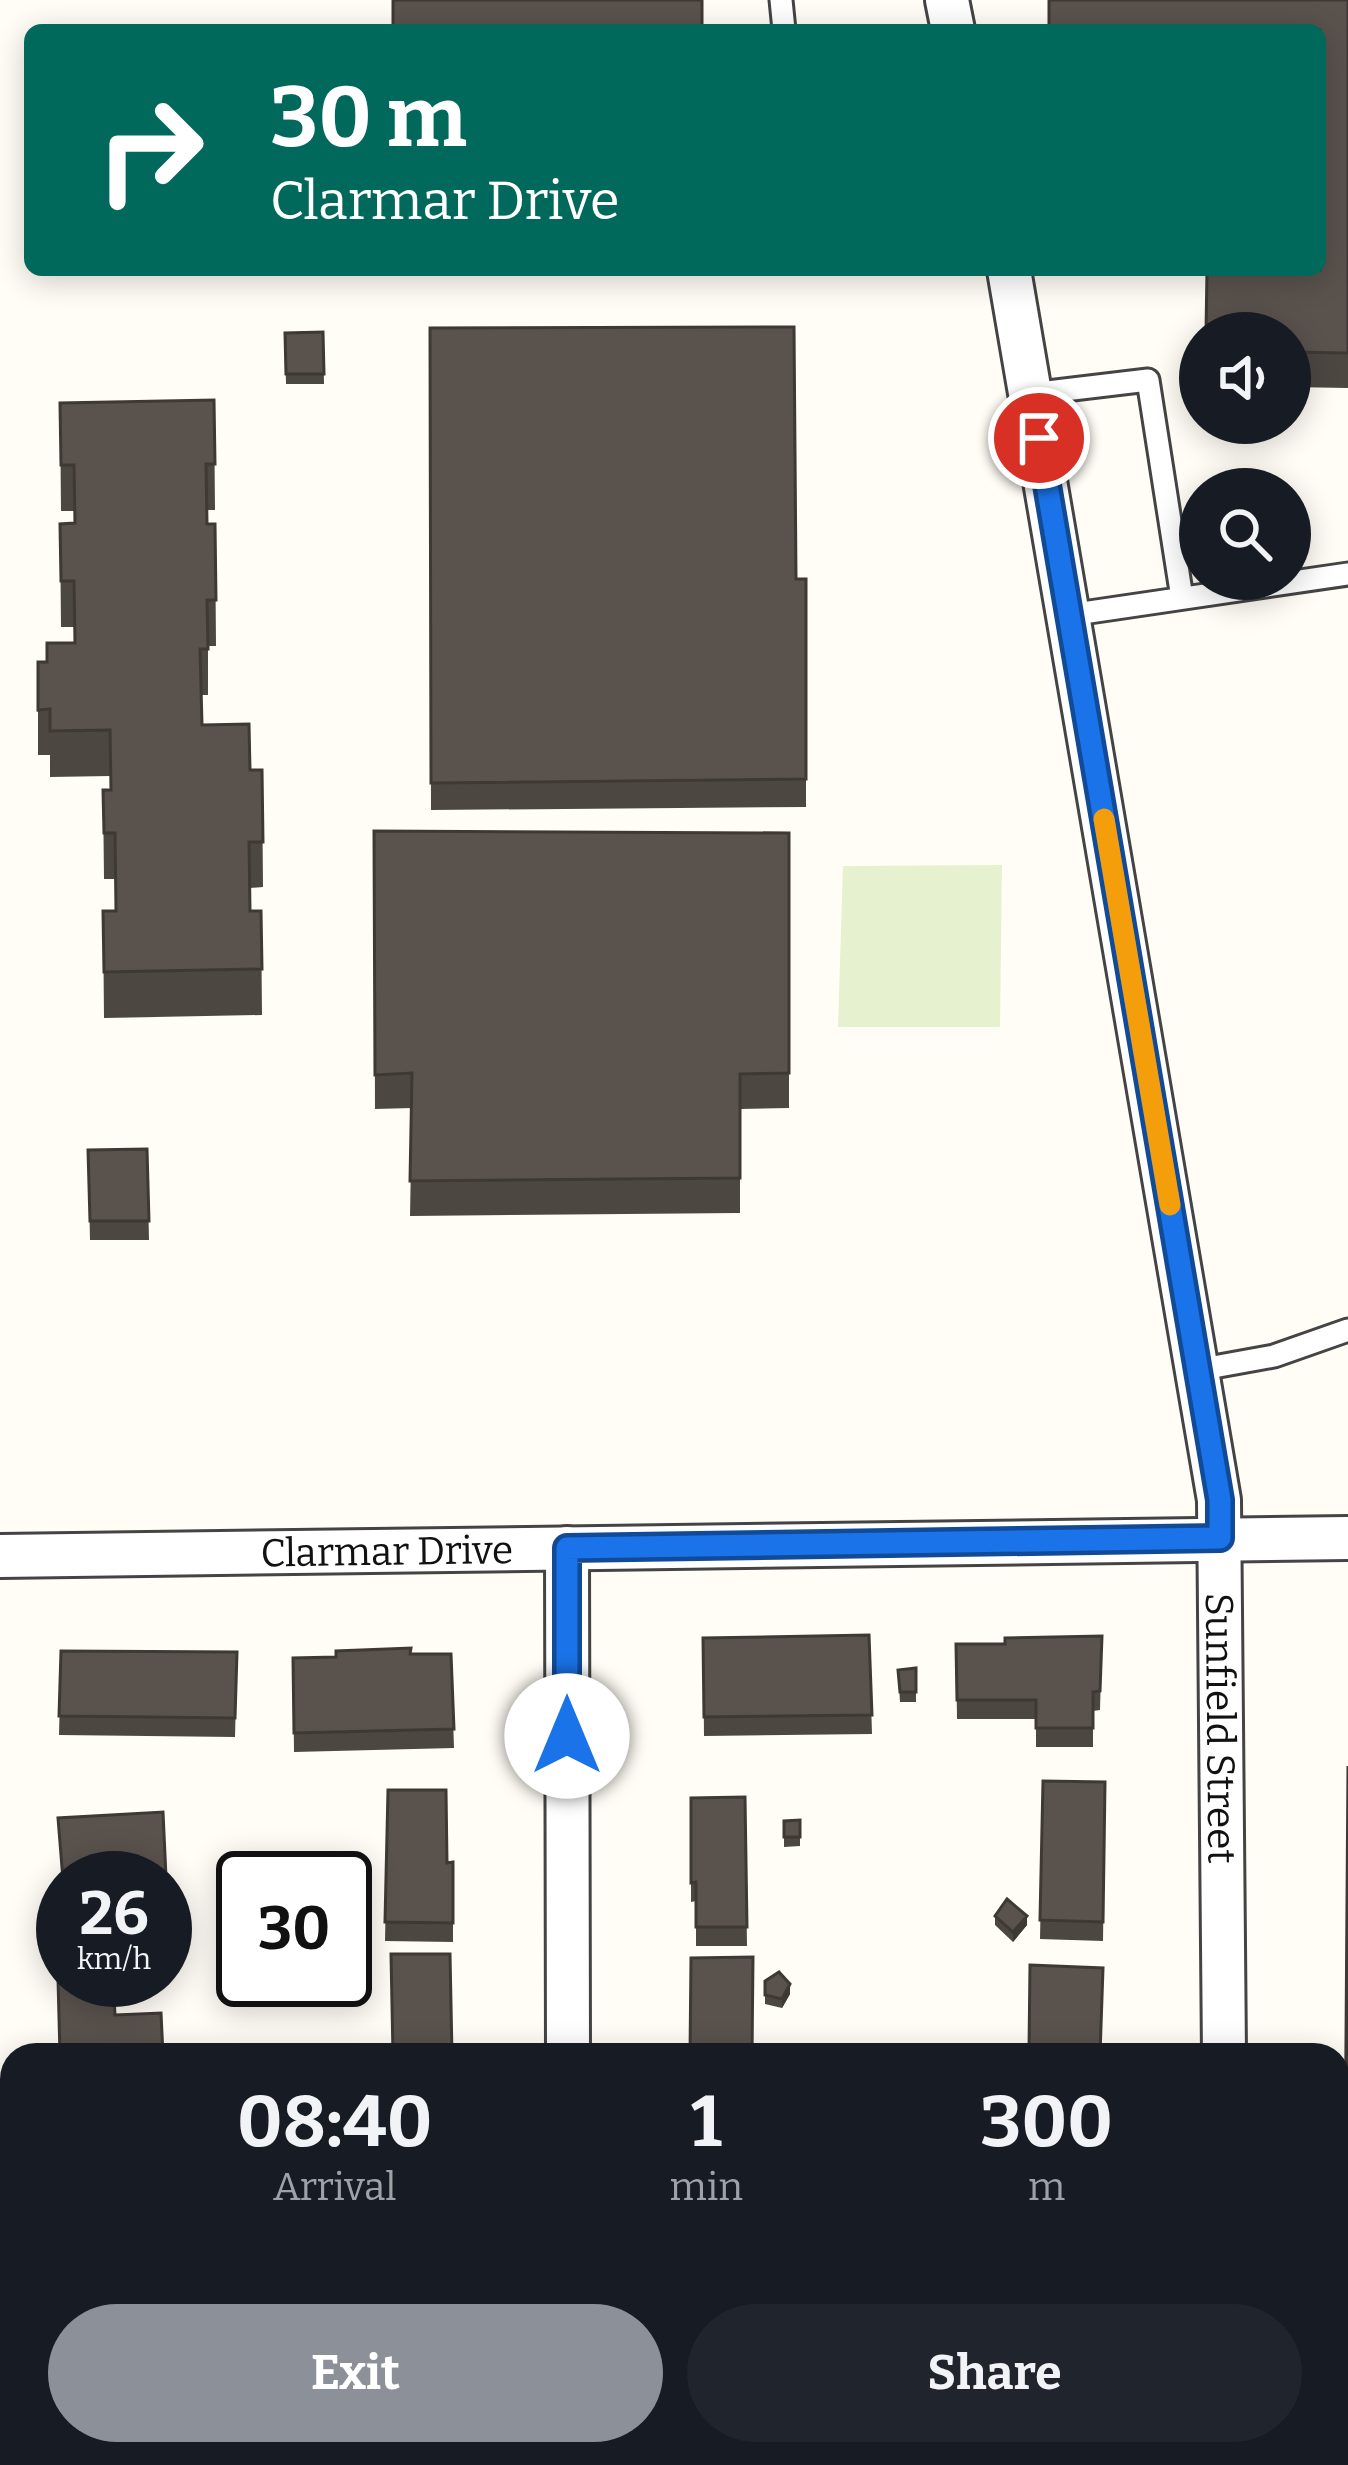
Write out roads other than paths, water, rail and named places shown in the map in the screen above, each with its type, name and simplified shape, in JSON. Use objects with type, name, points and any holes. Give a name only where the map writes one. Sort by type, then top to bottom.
[{"type":"street","name":"Sunfield Street","points":[[1010,276],[1220,1500],[1224,2043]]},
{"type":"street","name":"Clarmar Drive","points":[[0,1556],[1348,1538]]},
{"type":"street","points":[[567,1548],[568,2043]]},
{"type":"lane","points":[[1031,394],[1148,380],[1179,579]]},
{"type":"lane","points":[[1311,579],[1348,574]]},
{"type":"lane","points":[[1069,615],[1179,598]]},
{"type":"lane","points":[[1197,1370],[1274,1356],[1348,1330]]}]
